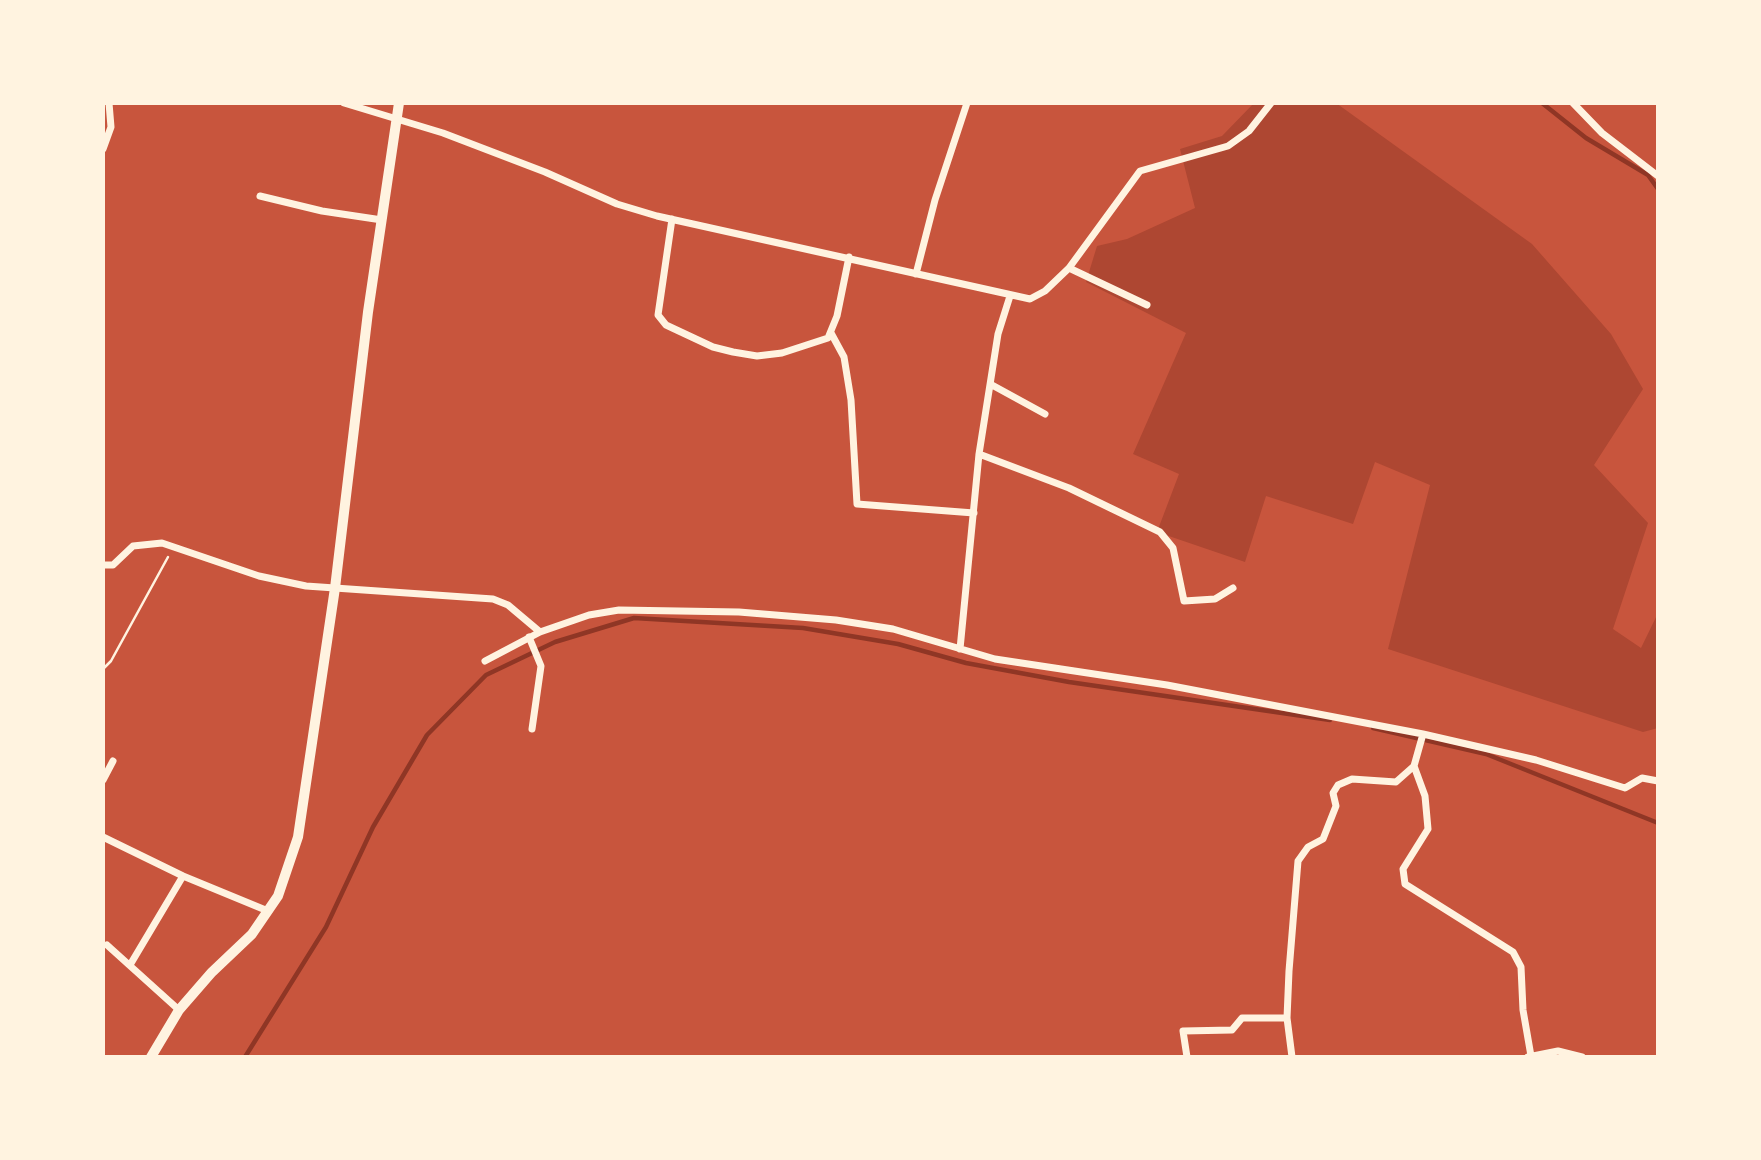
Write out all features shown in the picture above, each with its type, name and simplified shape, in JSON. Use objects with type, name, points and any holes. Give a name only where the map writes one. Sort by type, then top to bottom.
[{"type":"street","points":[[103,149],[111,127],[109,103]]},
{"type":"street","points":[[344,103],[399,119],[545,172],[617,204],[671,219],[1030,299],[1069,268],[1140,172],[1228,146],[1249,131],[1271,103]]},
{"type":"street","points":[[151,1057],[179,1010],[212,972],[252,934],[278,896],[298,836],[335,588],[399,103]]},
{"type":"street","points":[[916,274],[935,200],[967,103]]},
{"type":"street","points":[[1573,103],[1602,133],[1658,176]]},
{"type":"street","points":[[260,197],[322,211],[382,219]]},
{"type":"street","points":[[671,219],[658,309],[666,325],[713,347],[757,356],[782,353],[824,340],[831,333],[849,257]]},
{"type":"street","points":[[1069,268],[1147,305]]},
{"type":"street","points":[[960,649],[979,454],[998,334],[1010,296]]},
{"type":"street","points":[[831,333],[845,361],[851,400],[857,504],[974,513]]},
{"type":"street","points":[[992,385],[1045,414]]},
{"type":"street","points":[[979,454],[1069,488],[1160,532],[1173,548],[1184,601],[1215,599],[1233,588]]},
{"type":"street","points":[[103,565],[113,565],[128,549],[141,544],[174,545],[258,576],[335,588],[493,599],[508,605],[540,632]]},
{"type":"street","points":[[485,661],[540,632],[589,615],[648,608],[836,620],[893,629],[960,649],[1046,668],[1167,685],[1422,735],[1536,760],[1625,788],[1642,778],[1658,781]]},
{"type":"street","points":[[530,638],[541,666],[532,729]]},
{"type":"street","points":[[1292,1057],[1287,1018],[1296,866],[1301,854],[1323,839],[1336,806],[1334,791],[1341,782],[1352,779],[1394,783],[1414,766],[1422,735]]},
{"type":"street","points":[[103,780],[113,761]]},
{"type":"street","points":[[1414,766],[1425,796],[1428,829],[1403,869],[1405,884],[1513,952],[1521,967],[1529,1056],[1558,1051],[1582,1057]]},
{"type":"street","points":[[103,837],[183,876],[268,911]]},
{"type":"street","points":[[130,965],[183,876]]},
{"type":"street","points":[[107,945],[179,1010]]},
{"type":"street","points":[[1187,1057],[1183,1031],[1232,1030],[1240,1018],[1287,1018]]},
{"type":"path","points":[[103,669],[111,661],[174,545]]},
{"type":"shaded area","points":[[1254,103],[1336,103],[1532,244],[1611,334],[1643,389],[1594,465],[1648,523],[1613,629],[1641,648],[1658,613],[1658,728],[1643,732],[1388,649],[1430,485],[1375,462],[1353,524],[1266,496],[1245,562],[1157,532],[1179,474],[1133,454],[1186,333],[1086,282],[1097,246],[1127,239],[1195,208],[1180,149],[1222,136]]},
{"type":"waterway","points":[[1542,103],[1586,138],[1648,175],[1658,189]]},
{"type":"waterway","points":[[245,1057],[326,927],[373,827],[427,735],[486,675],[555,642],[634,618],[803,628],[898,644],[966,663],[1069,682],[1330,720]]},
{"type":"waterway","points":[[1373,728],[1486,754],[1658,823]]}]
